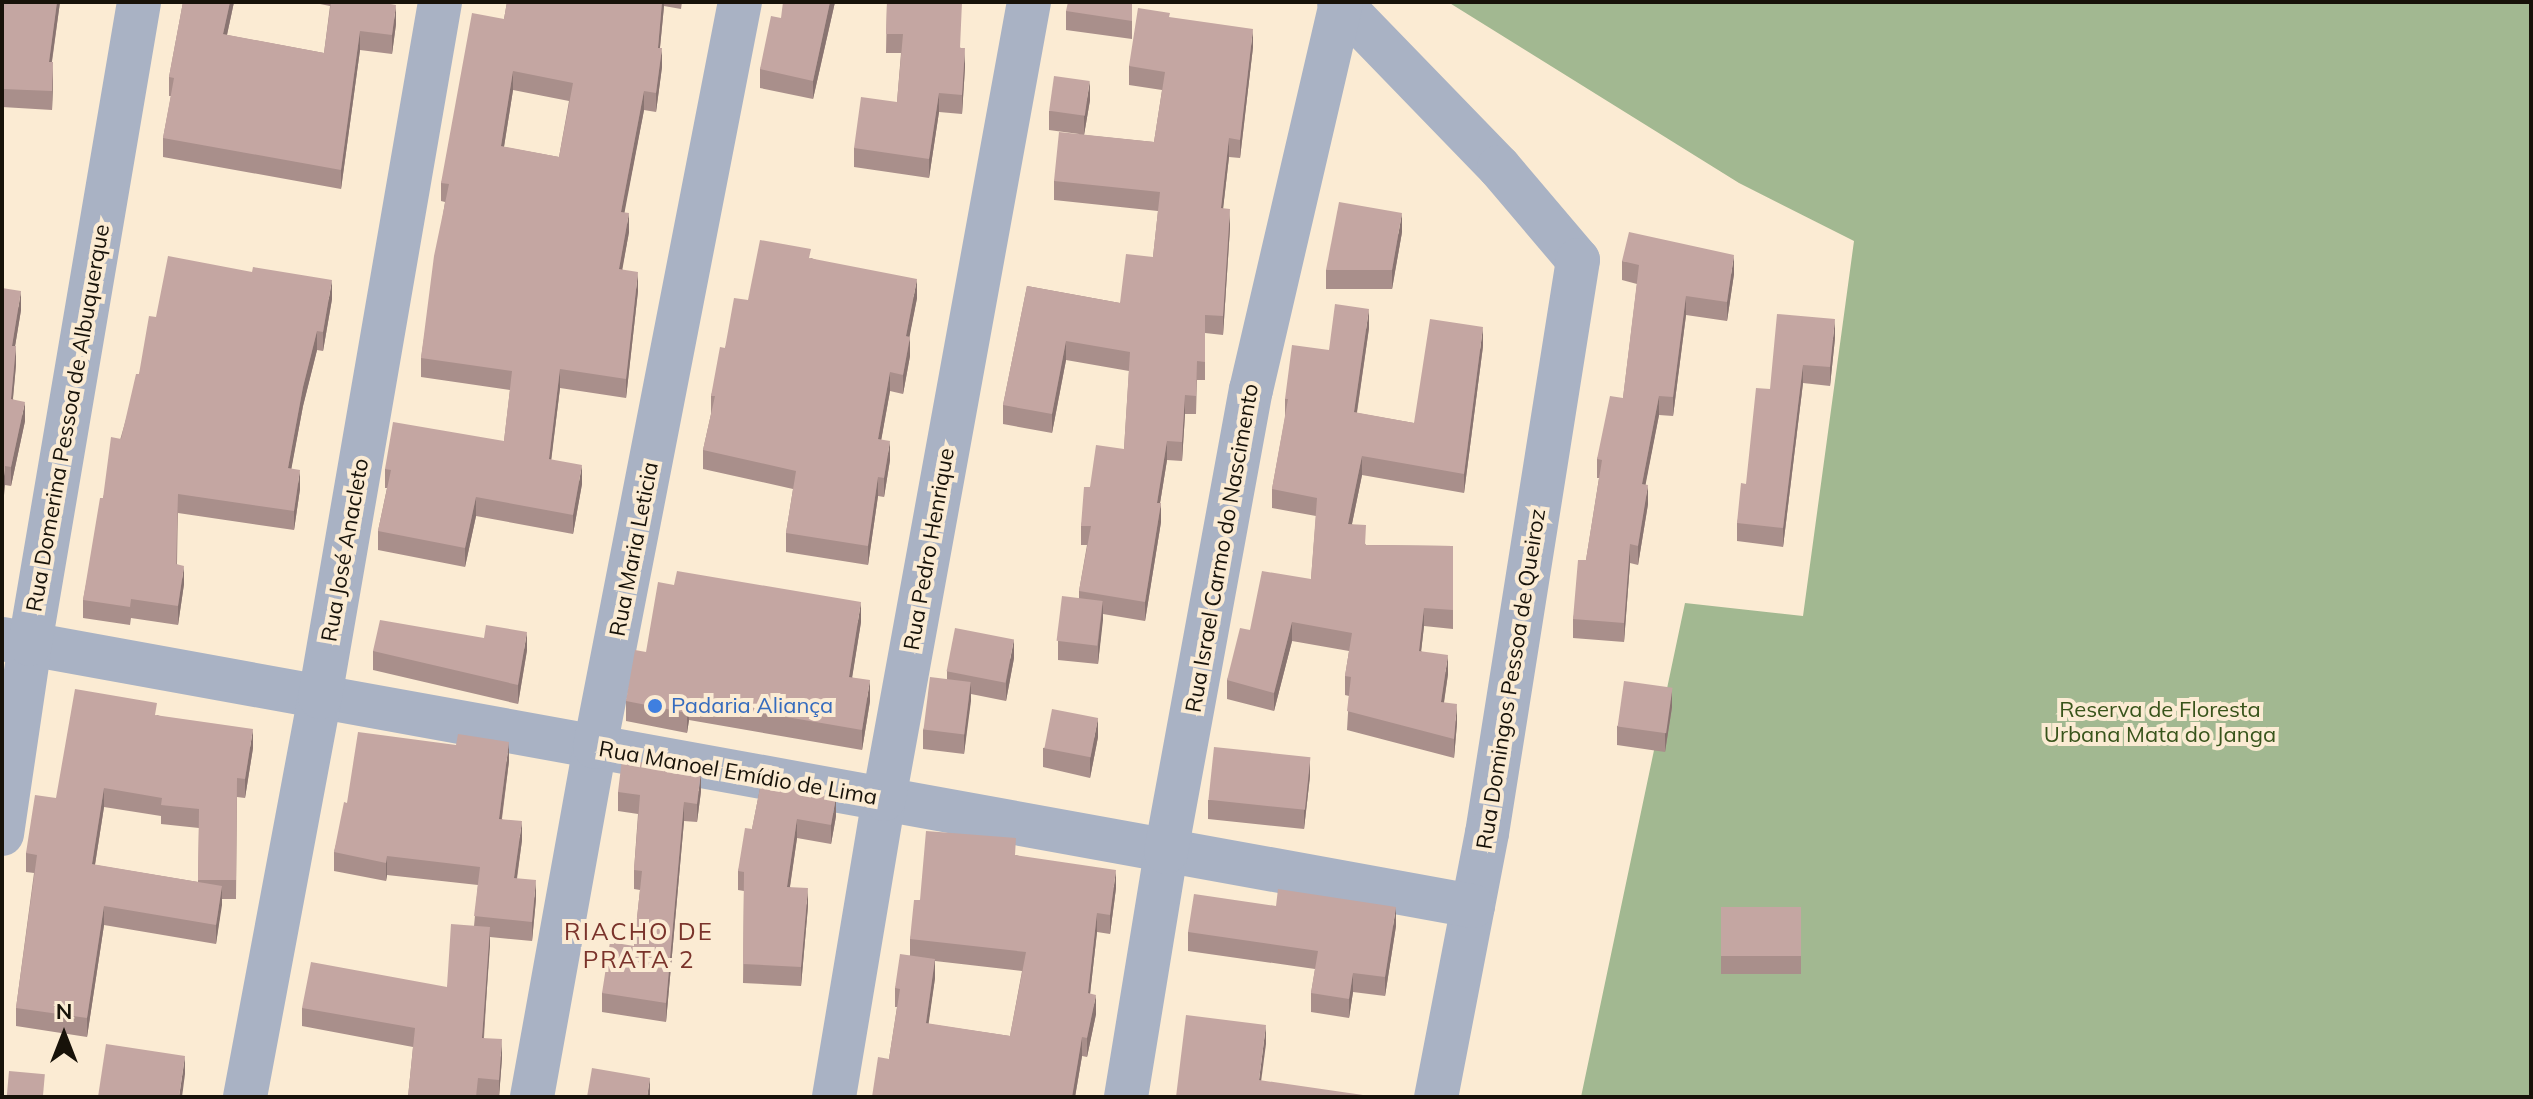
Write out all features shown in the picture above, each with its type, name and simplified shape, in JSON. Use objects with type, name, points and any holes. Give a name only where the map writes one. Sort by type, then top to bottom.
[{"type":"street","name":"Rua Domerina Pessoa de Albuquerque","points":[[2,834],[16,642],[139,2]]},
{"type":"street","name":"Rua José Anacleto","points":[[245,1097],[320,697],[440,2]]},
{"type":"street","name":"Rua Maria Leticia","points":[[532,1097],[595,747],[740,2]]},
{"type":"street","name":"Rua Pedro Henrique","points":[[834,1097],[884,799],[1029,2]]},
{"type":"street","name":"Rua Domingos Pessoa de Queiroz","points":[[1340,3],[1499,167],[1578,260],[1473,906],[1436,1097]]},
{"type":"street","name":"Rua Israel Carmo do Nascimento","points":[[1126,1097],[1166,852],[1251,390],[1340,3]]},
{"type":"street","name":"Rua Manoel Emídio de Lima","points":[[16,642],[1473,906]]},
{"type":"green space","name":"Reserva de Floresta Urbana Mata do Janga","points":[[1448,2],[2531,2],[2531,1097],[1581,1097],[1685,603],[1803,616],[1854,241],[1739,183]]},
{"type":"building","points":[[2,2],[57,2],[49,62],[53,62],[52,91],[2,89]]},
{"type":"building","points":[[183,2],[230,2],[223,34],[324,53],[331,2],[396,5],[392,35],[360,31],[341,170],[163,138],[174,78],[169,77]]},
{"type":"building","points":[[507,2],[662,2],[658,48],[662,48],[656,93],[644,91],[621,212],[629,213],[619,269],[638,272],[626,379],[560,369],[549,459],[582,465],[573,515],[476,497],[465,548],[378,531],[391,470],[385,469],[393,422],[504,441],[512,371],[421,358],[434,256],[449,184],[441,183],[472,13],[504,19]],"holes":[[[513,71],[573,83],[559,157],[501,146]]]},
{"type":"building","points":[[783,2],[830,2],[813,81],[760,69],[771,16],[781,18]]},
{"type":"building","points":[[887,2],[962,2],[960,48],[965,48],[962,95],[939,93],[929,159],[854,148],[861,97],[897,102],[903,34],[886,34]]},
{"type":"building","points":[[1068,2],[1132,2],[1132,21],[1066,11]]},
{"type":"building","points":[[1138,8],[1170,13],[1169,17],[1253,29],[1240,140],[1229,138],[1221,208],[1230,209],[1223,316],[1205,315],[1205,362],[1197,361],[1196,396],[1185,395],[1182,442],[1167,441],[1157,503],[1161,503],[1145,602],[1079,591],[1091,526],[1081,526],[1084,487],[1090,487],[1096,445],[1124,449],[1130,352],[1066,341],[1052,414],[1003,405],[1027,286],[1120,303],[1126,254],[1153,257],[1160,192],[1054,181],[1059,132],[1154,142],[1165,72],[1129,66]]},
{"type":"building","points":[[1054,76],[1090,81],[1085,116],[1049,111]]},
{"type":"building","points":[[1339,202],[1402,213],[1392,270],[1326,270]]},
{"type":"building","points":[[1629,232],[1734,255],[1727,302],[1686,296],[1673,397],[1659,396],[1642,484],[1648,485],[1638,546],[1630,544],[1624,623],[1573,619],[1578,560],[1586,560],[1602,460],[1597,459],[1610,396],[1623,398],[1639,265],[1622,261]]},
{"type":"building","points":[[760,240],[811,249],[809,258],[917,279],[906,336],[910,337],[903,375],[890,372],[878,439],[890,441],[884,478],[878,477],[868,546],[786,533],[796,471],[703,450],[715,396],[711,396],[720,347],[725,348],[734,298],[748,300]]},
{"type":"building","points":[[168,256],[252,272],[253,267],[332,280],[323,332],[317,331],[303,387],[288,468],[300,470],[294,511],[178,494],[176,564],[184,566],[178,606],[131,599],[130,607],[83,600],[100,498],[103,498],[111,437],[121,439],[136,374],[139,374],[149,316],[156,317]]},
{"type":"building","points":[[2,288],[21,291],[12,346],[16,346],[11,399],[25,402],[11,467],[5,466],[2,496]]},
{"type":"building","points":[[1335,304],[1369,309],[1354,412],[1414,423],[1430,319],[1483,327],[1464,474],[1362,456],[1348,524],[1366,525],[1365,545],[1453,546],[1453,610],[1424,608],[1419,651],[1448,655],[1441,702],[1457,704],[1454,739],[1347,711],[1351,677],[1345,676],[1352,633],[1292,622],[1274,693],[1227,680],[1240,628],[1250,630],[1262,571],[1311,579],[1317,498],[1272,489],[1288,399],[1285,399],[1292,345],[1329,350]]},
{"type":"building","points":[[1777,314],[1835,319],[1830,367],[1803,365],[1783,528],[1737,523],[1741,483],[1746,484],[1756,388],[1770,389]]},
{"type":"building","points":[[677,571],[861,602],[849,677],[870,680],[862,730],[689,700],[687,713],[626,701],[635,650],[646,652],[658,582],[674,585]]},
{"type":"building","points":[[1062,596],[1103,601],[1097,646],[1057,641]]},
{"type":"building","points":[[380,620],[484,638],[486,625],[527,632],[518,685],[373,651]]},
{"type":"building","points":[[955,628],[1014,639],[1006,683],[947,671]]},
{"type":"building","points":[[930,677],[971,682],[964,735],[924,730]]},
{"type":"building","points":[[1624,681],[1673,688],[1666,733],[1618,727]]},
{"type":"building","points":[[75,689],[157,703],[155,715],[253,729],[245,779],[237,778],[236,880],[198,880],[199,809],[161,805],[162,798],[104,788],[92,864],[222,886],[216,925],[104,906],[87,1018],[16,1008],[37,855],[26,853],[35,795],[56,798]]},
{"type":"building","points":[[1052,709],[1098,718],[1091,757],[1044,748]]},
{"type":"building","points":[[358,732],[456,745],[458,734],[509,742],[499,819],[522,821],[514,878],[536,880],[532,922],[474,916],[480,867],[387,856],[386,863],[334,852],[344,802],[347,803]]},
{"type":"building","points":[[1214,747],[1310,757],[1305,810],[1208,800]]},
{"type":"building","points":[[622,759],[701,772],[697,804],[684,802],[666,1003],[602,993],[610,942],[634,946],[642,871],[634,870],[640,795],[618,792]]},
{"type":"building","points":[[761,783],[836,797],[831,825],[797,819],[787,887],[808,888],[801,967],[743,964],[744,872],[738,871],[745,828],[752,829]]},
{"type":"building","points":[[926,831],[1016,838],[1015,855],[1116,870],[1110,915],[1097,913],[1088,993],[1096,995],[1087,1038],[1082,1037],[1072,1097],[872,1097],[878,1057],[889,1059],[900,989],[895,988],[900,954],[935,959],[926,1023],[1010,1036],[1026,952],[910,939],[914,900],[920,900]]},
{"type":"building","points":[[1278,889],[1396,907],[1385,977],[1353,973],[1349,999],[1311,993],[1318,951],[1188,932],[1194,894],[1276,906]]},
{"type":"building","points":[[1721,907],[1801,907],[1801,956],[1721,956]]},
{"type":"building","points":[[451,924],[490,927],[482,1038],[502,1039],[499,1080],[478,1078],[476,1097],[408,1097],[415,1028],[302,1008],[311,962],[447,987]]},
{"type":"building","points":[[1186,1015],[1266,1025],[1259,1080],[1363,1095],[1176,1097]]},
{"type":"building","points":[[106,1044],[185,1056],[179,1097],[98,1097]]},
{"type":"building","points":[[592,1068],[650,1078],[647,1097],[587,1097]]},
{"type":"building","points":[[9,1071],[45,1074],[43,1097],[7,1097]]},
{"type":"place","name":"Padaria Aliança","points":[[655,706]]},
{"type":"district","name":"RIACHO DE PRATA 2","points":[[639,946]]}]
